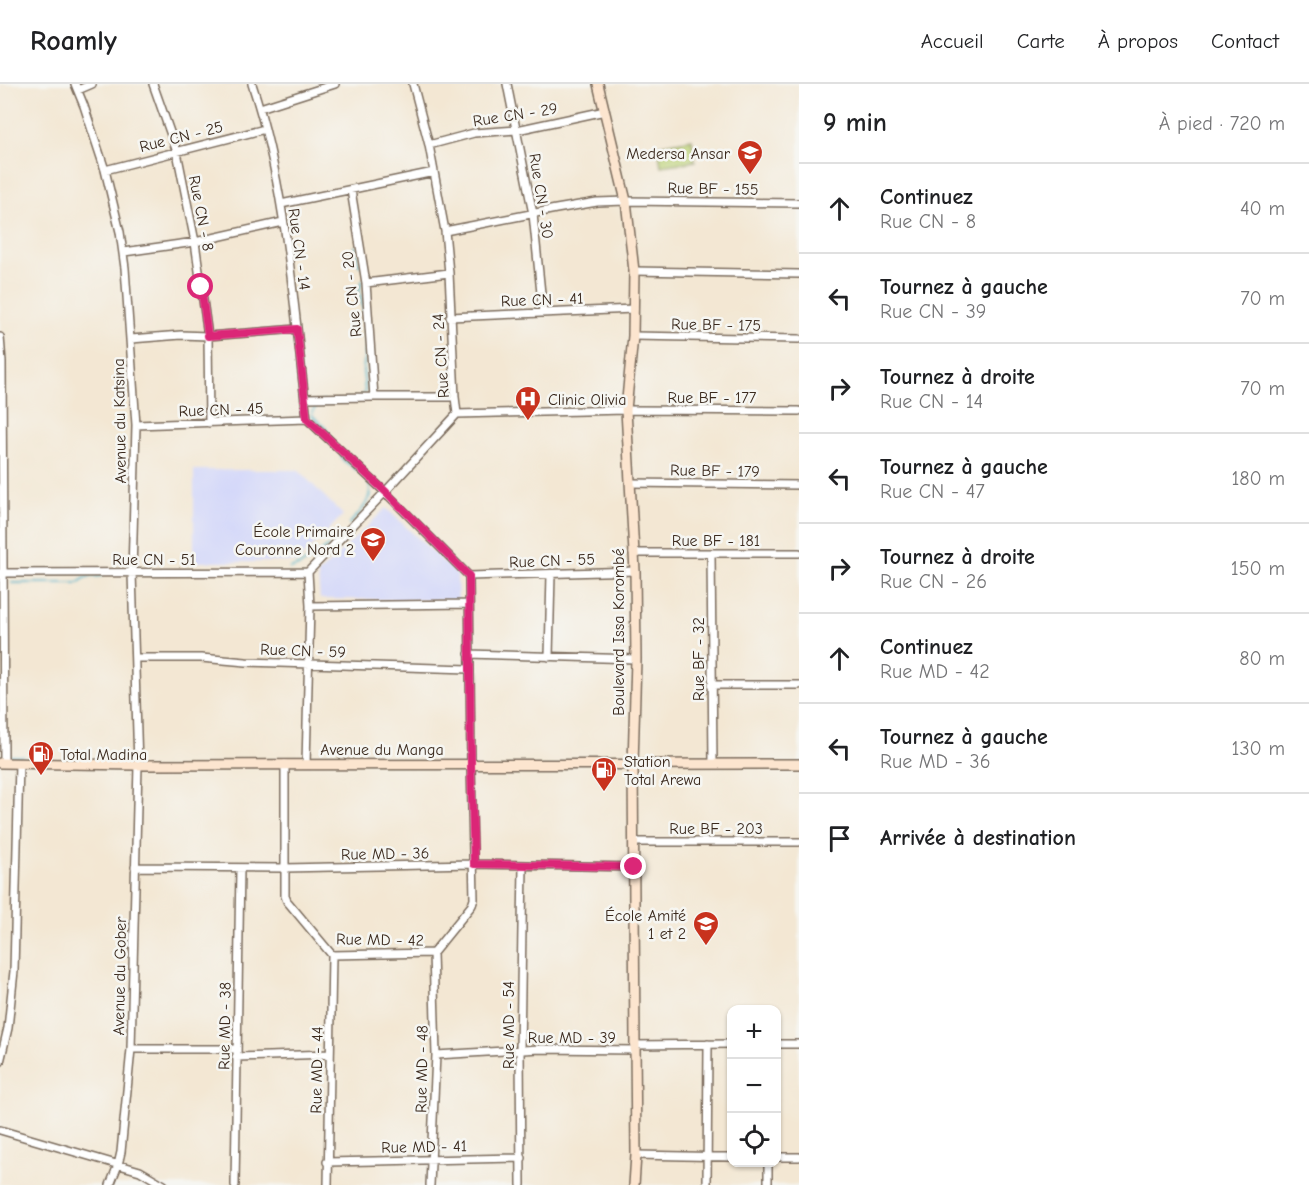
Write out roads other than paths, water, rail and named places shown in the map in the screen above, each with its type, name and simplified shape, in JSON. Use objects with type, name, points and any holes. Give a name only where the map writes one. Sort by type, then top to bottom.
[{"type":"street","points":[[76,87],[92,84]]},
{"type":"street","name":"Rue CN - 8","points":[[153,84],[177,152],[195,242],[208,336],[209,423]]},
{"type":"street","name":"Rue CN - 14","points":[[252,84],[260,108],[281,204],[307,419]]},
{"type":"street","points":[[260,108],[335,84]]},
{"type":"street","name":"Rue CN - 24","points":[[308,572],[386,492],[457,414],[445,231],[429,144],[413,84]]},
{"type":"street","name":"Rue CN - 30","points":[[507,84],[534,214],[543,313]]},
{"type":"street","name":"Boulevard Issa Korombé","points":[[598,84],[626,201],[634,271],[633,336],[626,410],[635,571],[636,659],[633,764],[636,1155],[634,1185]]},
{"type":"street","name":"Avenue du Katsina","points":[[76,87],[105,170],[124,252],[136,425],[132,573],[138,765]]},
{"type":"street","name":"Rue CN - 29","points":[[429,144],[485,132],[517,130],[605,111]]},
{"type":"street","name":"Rue CN - 25","points":[[105,170],[265,129]]},
{"type":"street","points":[[281,204],[434,172]]},
{"type":"street","name":"Rue CN - 20","points":[[351,190],[366,283],[374,397]]},
{"type":"street","name":"Rue BF - 155","points":[[445,231],[597,202],[799,203]]},
{"type":"street","points":[[124,252],[195,242],[283,222]]},
{"type":"street","points":[[634,271],[799,274]]},
{"type":"street","points":[[366,283],[449,273]]},
{"type":"street","name":"Rue CN - 41","points":[[450,317],[634,309]]},
{"type":"street","points":[[131,339],[297,329]]},
{"type":"street","name":"Rue BF - 175","points":[[633,336],[799,339]]},
{"type":"street","points":[[0,337],[2,362],[2,763]]},
{"type":"street","points":[[304,398],[455,397]]},
{"type":"street","name":"Rue BF - 177","points":[[457,414],[626,410],[799,411]]},
{"type":"street","points":[[307,419],[386,492],[469,576]]},
{"type":"street","name":"Rue CN - 45","points":[[136,425],[307,419]]},
{"type":"street","name":"Rue BF - 179","points":[[630,483],[799,485]]},
{"type":"street","name":"Rue BF - 181","points":[[633,553],[799,553]]},
{"type":"street","name":"Rue BF - 32","points":[[711,554],[713,764]]},
{"type":"street","name":"Rue CN - 55","points":[[469,576],[635,571]]},
{"type":"street","points":[[306,764],[310,606],[308,572]]},
{"type":"street","name":"Rue CN - 51","points":[[2,573],[308,572]]},
{"type":"street","points":[[549,657],[550,574]]},
{"type":"street","name":"Rue MD - 42","points":[[285,764],[286,898],[332,955],[433,953],[473,902],[469,576]]},
{"type":"street","points":[[310,606],[468,604]]},
{"type":"street","points":[[469,654],[636,659]]},
{"type":"street","name":"Rue CN - 59","points":[[135,658],[201,658],[246,662],[469,669]]},
{"type":"street","points":[[711,685],[799,685]]},
{"type":"street","name":"Avenue du Manga","points":[[2,763],[138,765],[799,764]]},
{"type":"street","points":[[0,1062],[8,1028],[14,971],[19,763]]},
{"type":"street","name":"Avenue du Gober","points":[[110,1185],[121,1152],[131,1048],[138,765]]},
{"type":"street","name":"Rue BF - 203","points":[[633,842],[799,842]]},
{"type":"street","name":"Rue MD - 36","points":[[135,867],[285,868],[474,864],[634,867]]},
{"type":"street","name":"Rue MD - 54","points":[[521,1185],[520,1050],[523,866]]},
{"type":"street","name":"Rue MD - 38","points":[[235,1185],[240,868]]},
{"type":"street","name":"Rue MD - 48","points":[[430,1185],[436,1055],[433,953]]},
{"type":"street","name":"Rue MD - 44","points":[[328,1185],[332,955]]},
{"type":"street","points":[[707,1185],[708,1044]]},
{"type":"street","name":"Rue MD - 39","points":[[436,1055],[540,1049],[727,1044]]},
{"type":"street","points":[[781,1044],[799,1044]]},
{"type":"street","points":[[131,1048],[237,1049]]},
{"type":"street","points":[[237,1057],[329,1054]]},
{"type":"street","points":[[0,1130],[140,1172],[164,1185]]},
{"type":"street","points":[[636,1155],[727,1156]]},
{"type":"street","points":[[781,1156],[799,1157]]},
{"type":"street","name":"Rue MD - 41","points":[[327,1162],[522,1158]]},
{"type":"street","points":[[768,1167],[768,1185]]},
{"type":"waterway","points":[[355,246],[360,266]]},
{"type":"waterway","points":[[362,395],[365,391],[363,370],[366,347],[363,307],[359,289],[363,280]]},
{"type":"waterway","points":[[324,401],[314,408],[312,415],[327,430],[332,439]]},
{"type":"waterway","points":[[341,454],[343,460],[357,470]]},
{"type":"waterway","points":[[349,524],[363,509],[369,497],[369,484],[366,478]]},
{"type":"waterway","points":[[290,569],[301,565],[329,546]]},
{"type":"waterway","points":[[12,583],[78,583],[86,577],[102,576]]},
{"type":"waterway","points":[[9,756],[23,756]]},
{"type":"place","name":"Medersa Ansar","points":[[750,176]]},
{"type":"place","name":"Clinic Olivia","points":[[528,422]]},
{"type":"place","name":"École Primaire Couronne Nord 2","points":[[373,563]]},
{"type":"place","name":"Total Madina","points":[[41,777]]},
{"type":"place","name":"Station Total Arewa","points":[[604,793]]},
{"type":"place","name":"École Amité 1 et 2","points":[[706,947]]}]
